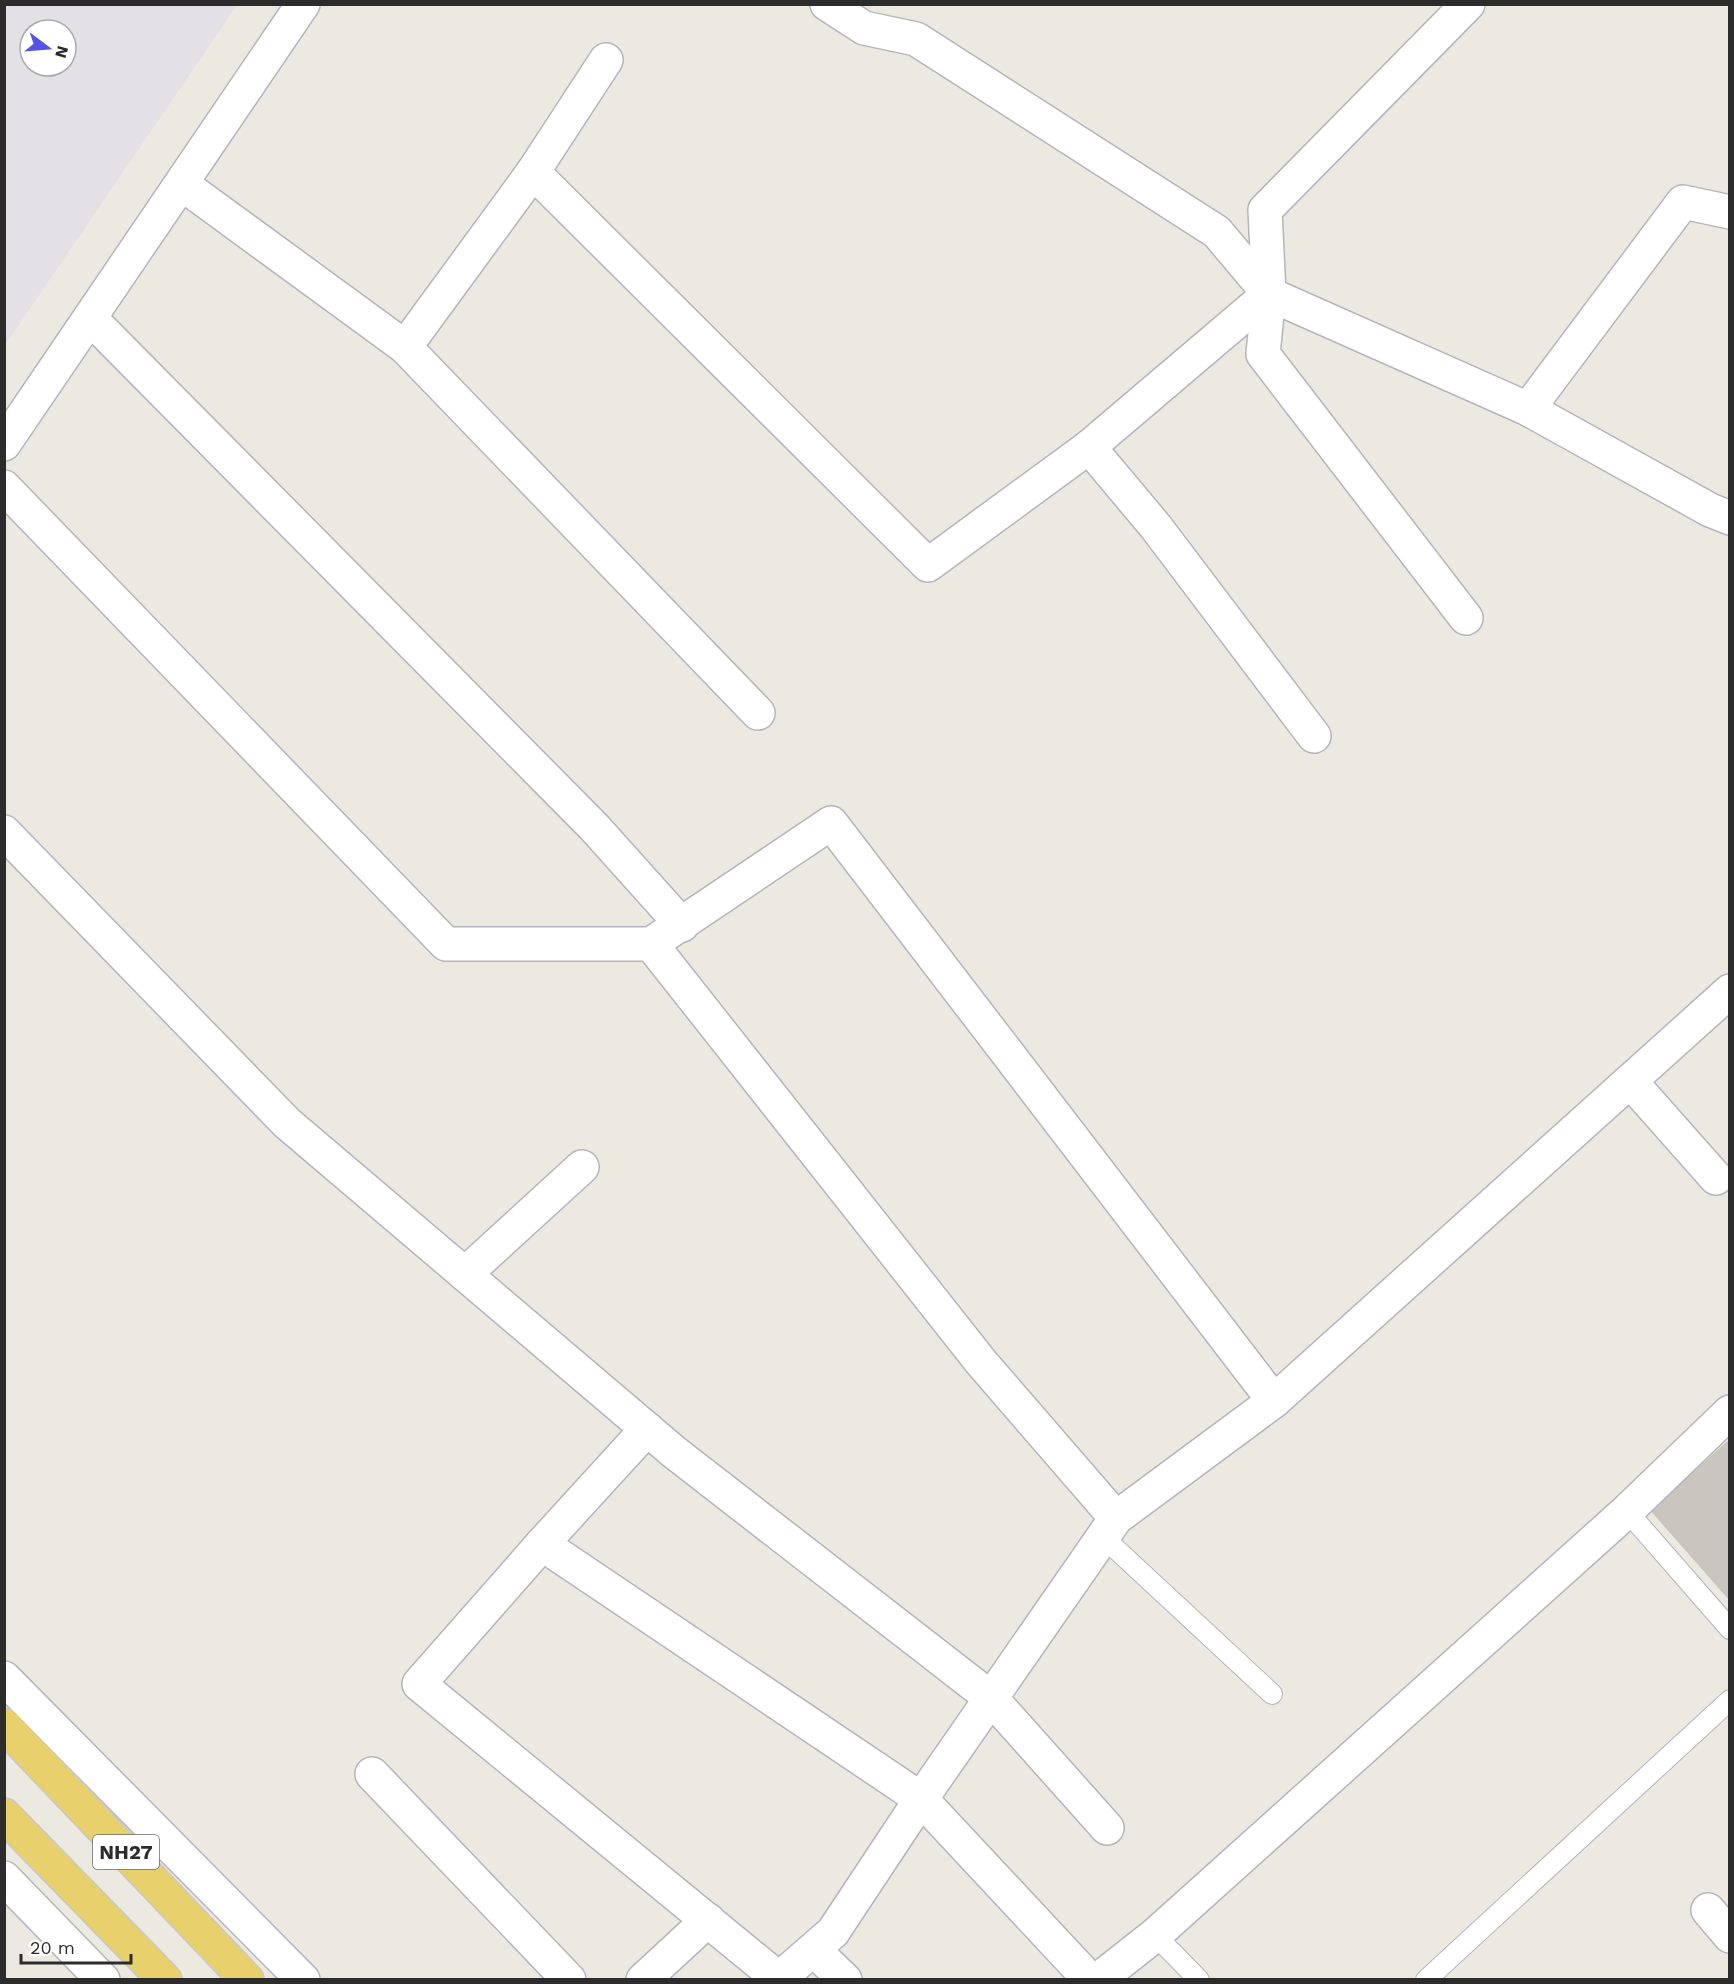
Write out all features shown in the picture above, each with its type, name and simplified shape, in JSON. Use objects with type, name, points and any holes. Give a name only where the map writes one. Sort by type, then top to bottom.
[{"type":"highway","name":"NH27","points":[[4,1725],[247,1980]]},
{"type":"highway","name":"NH27","points":[[4,1815],[165,1980]]},
{"type":"street","points":[[4,444],[303,4]]},
{"type":"street","points":[[827,4],[864,28],[916,39],[1217,232],[1269,294],[1528,409],[1710,510],[1730,518]]},
{"type":"street","points":[[1466,618],[1263,354],[1269,294],[1265,210],[1468,4]]},
{"type":"street","points":[[405,347],[533,172],[606,60]]},
{"type":"street","points":[[533,172],[928,565],[1089,447],[1269,294]]},
{"type":"street","points":[[182,184],[405,347],[758,714]]},
{"type":"street","points":[[1528,409],[1683,202],[1730,212]]},
{"type":"street","points":[[90,318],[594,827],[682,925]]},
{"type":"street","points":[[1089,447],[1156,527],[1314,736]]},
{"type":"street","points":[[4,487],[446,944],[651,944],[831,823],[1274,1401]]},
{"type":"street","points":[[4,832],[287,1123],[683,1459],[991,1698],[1107,1828]]},
{"type":"street","points":[[651,944],[1110,1527]]},
{"type":"street","points":[[647,1429],[419,1684],[779,1979],[833,1932],[921,1799],[1110,1527],[1274,1401],[1730,991]]},
{"type":"street","points":[[1631,1082],[1716,1178]]},
{"type":"street","points":[[465,1274],[582,1167]]},
{"type":"street","points":[[542,1544],[921,1799],[1080,1975],[1155,1935],[1627,1511],[1730,1412]]},
{"type":"street","points":[[4,1678],[303,1980]]},
{"type":"street","points":[[372,1774],[569,1980]]},
{"type":"street","points":[[4,1878],[103,1980]]},
{"type":"street","points":[[1708,1910],[1730,1936]]},
{"type":"street","points":[[643,1980],[708,1920]]},
{"type":"street","points":[[814,1950],[845,1980]]},
{"type":"lane","points":[[1627,1511],[1730,1629]]},
{"type":"lane","points":[[1110,1527],[1272,1694]]},
{"type":"lane","points":[[1426,1980],[1730,1700]]},
{"type":"lane","points":[[1155,1935],[1199,1980]]},
{"type":"shaded area","points":[[4,5],[237,5],[5,345]]},
{"type":"building","points":[[1730,1440],[1730,1600],[1651,1510]]}]
